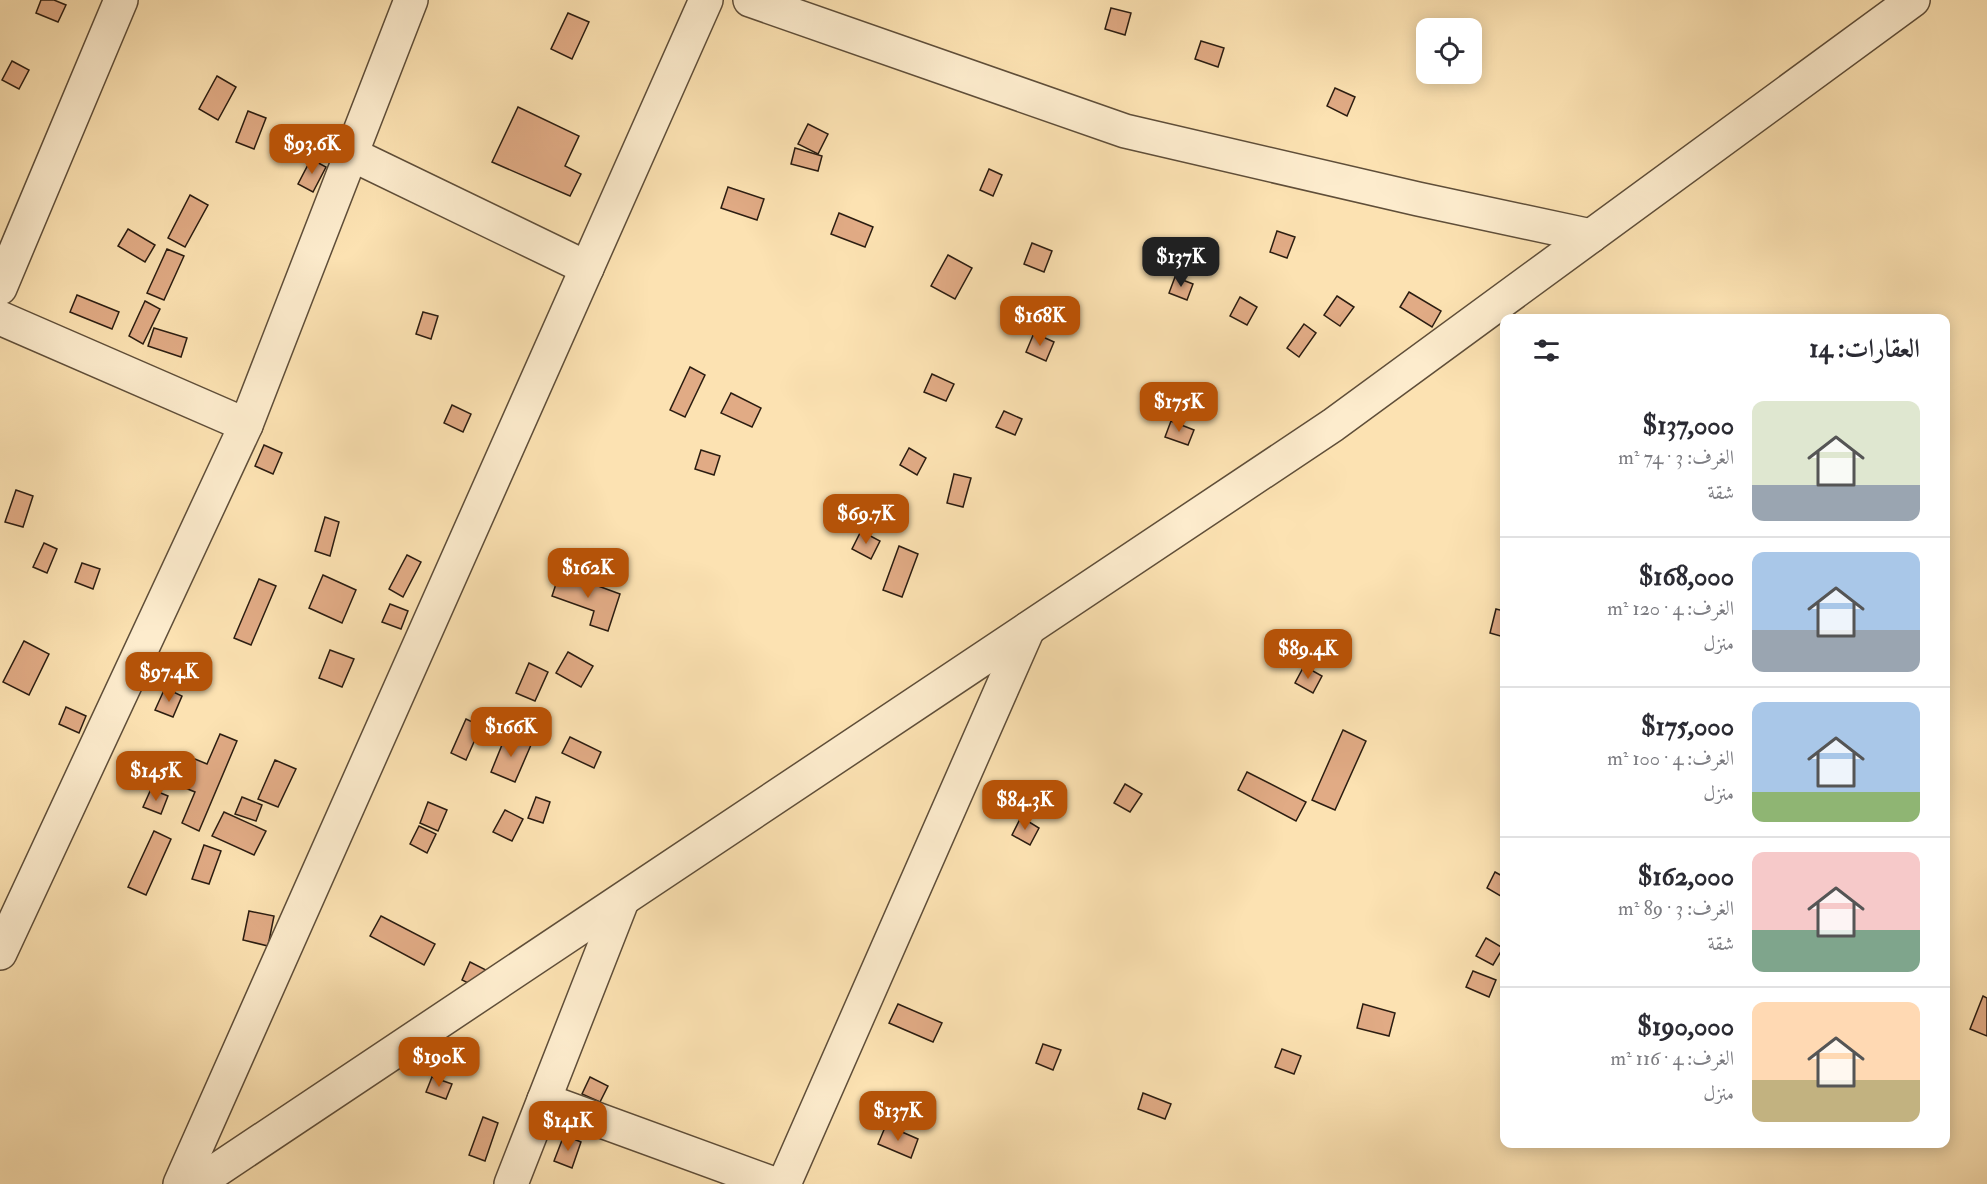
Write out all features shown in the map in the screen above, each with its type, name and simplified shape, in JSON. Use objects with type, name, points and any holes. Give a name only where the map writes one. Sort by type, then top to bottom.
[{"type":"street","points":[[0,288],[121,0]]},
{"type":"street","points":[[0,953],[246,425],[411,0]]},
{"type":"street","points":[[180,1184],[706,0]]},
{"type":"street","points":[[750,0],[1125,131],[1418,199],[1591,236]]},
{"type":"street","points":[[196,1184],[1333,425],[1913,0]]},
{"type":"street","points":[[351,153],[587,268]]},
{"type":"street","points":[[0,318],[246,425]]},
{"type":"street","points":[[784,1184],[1028,629]]},
{"type":"street","points":[[511,1184],[622,901]]},
{"type":"street","points":[[544,1100],[774,1184]]},
{"type":"building","points":[[41,0],[54,0],[66,5],[58,22],[36,13]]},
{"type":"building","points":[[1111,8],[1131,13],[1125,35],[1105,29]]},
{"type":"building","points":[[568,13],[589,22],[572,59],[551,49]]},
{"type":"building","points":[[1201,41],[1224,48],[1218,67],[1195,59]]},
{"type":"building","points":[[12,61],[29,70],[19,89],[2,80]]},
{"type":"building","points":[[217,76],[236,87],[218,120],[199,109]]},
{"type":"building","points":[[1335,88],[1355,97],[1347,116],[1327,106]]},
{"type":"building","points":[[518,107],[579,136],[565,166],[581,174],[570,196],[492,162]]},
{"type":"building","points":[[248,111],[266,118],[254,149],[236,142]]},
{"type":"building","points":[[808,124],[828,134],[818,154],[798,144]]},
{"type":"building","points":[[795,148],[822,156],[818,171],[791,164]]},
{"type":"building","points":[[311,159],[326,167],[313,192],[298,184]]},
{"type":"building","points":[[989,169],[1002,175],[993,196],[980,190]]},
{"type":"building","points":[[728,187],[764,199],[757,220],[721,208]]},
{"type":"building","points":[[190,195],[208,205],[185,247],[168,238]]},
{"type":"building","points":[[839,213],[873,227],[865,247],[831,234]]},
{"type":"building","points":[[128,229],[155,245],[145,262],[118,246]]},
{"type":"building","points":[[1277,231],[1295,237],[1287,258],[1270,252]]},
{"type":"building","points":[[1032,243],[1052,251],[1044,272],[1024,264]]},
{"type":"building","points":[[167,249],[184,256],[164,300],[147,293]]},
{"type":"building","points":[[948,255],[972,268],[955,299],[931,286]]},
{"type":"building","points":[[1175,277],[1193,284],[1187,300],[1169,293]]},
{"type":"building","points":[[1409,292],[1441,311],[1432,327],[1400,307]]},
{"type":"building","points":[[77,295],[119,312],[112,329],[70,312]]},
{"type":"building","points":[[1337,296],[1354,307],[1340,326],[1324,315]]},
{"type":"building","points":[[1240,297],[1257,307],[1247,325],[1230,316]]},
{"type":"building","points":[[145,301],[160,309],[143,344],[129,336]]},
{"type":"building","points":[[423,312],[438,316],[431,339],[416,334]]},
{"type":"building","points":[[1304,324],[1316,333],[1299,357],[1287,348]]},
{"type":"building","points":[[154,328],[187,338],[181,357],[148,346]]},
{"type":"building","points":[[1034,333],[1054,342],[1046,361],[1026,352]]},
{"type":"building","points":[[690,367],[705,375],[685,417],[670,410]]},
{"type":"building","points":[[932,374],[954,384],[946,401],[924,392]]},
{"type":"building","points":[[731,393],[761,408],[752,427],[721,413]]},
{"type":"building","points":[[452,405],[471,414],[463,432],[444,423]]},
{"type":"building","points":[[1004,411],[1022,419],[1015,435],[996,427]]},
{"type":"building","points":[[1171,421],[1194,430],[1188,445],[1165,437]]},
{"type":"building","points":[[264,445],[282,453],[273,474],[255,466]]},
{"type":"building","points":[[909,448],[926,458],[917,475],[900,465]]},
{"type":"building","points":[[701,450],[720,456],[714,475],[695,469]]},
{"type":"building","points":[[954,474],[971,478],[963,507],[947,503]]},
{"type":"building","points":[[16,490],[33,496],[23,527],[5,522]]},
{"type":"building","points":[[325,517],[339,522],[330,556],[315,551]]},
{"type":"building","points":[[861,531],[880,541],[871,559],[852,549]]},
{"type":"building","points":[[44,543],[57,549],[47,573],[33,567]]},
{"type":"building","points":[[899,546],[918,554],[902,597],[883,590]]},
{"type":"building","points":[[407,555],[421,562],[403,597],[389,589]]},
{"type":"building","points":[[82,563],[100,569],[93,589],[75,582]]},
{"type":"building","points":[[560,572],[620,594],[608,631],[590,625],[594,611],[552,596]]},
{"type":"building","points":[[323,575],[356,590],[342,623],[309,608]]},
{"type":"building","points":[[259,579],[276,586],[251,645],[234,638]]},
{"type":"building","points":[[390,604],[408,611],[401,629],[382,622]]},
{"type":"building","points":[[1496,609],[1500,610],[1500,636],[1490,633]]},
{"type":"building","points":[[24,641],[49,654],[29,695],[3,682]]},
{"type":"building","points":[[330,650],[354,659],[342,687],[319,678]]},
{"type":"building","points":[[568,652],[593,666],[581,687],[556,673]]},
{"type":"building","points":[[529,663],[548,672],[535,701],[516,693]]},
{"type":"building","points":[[1304,666],[1322,676],[1313,693],[1295,683]]},
{"type":"building","points":[[165,688],[182,696],[173,717],[155,710]]},
{"type":"building","points":[[66,707],[86,716],[79,733],[59,724]]},
{"type":"building","points":[[466,719],[481,726],[466,760],[451,753]]},
{"type":"building","points":[[1343,730],[1366,741],[1335,810],[1312,800]]},
{"type":"building","points":[[220,734],[237,741],[199,831],[182,823],[195,792],[178,785],[190,757],[207,764]]},
{"type":"building","points":[[506,735],[531,745],[515,782],[491,772]]},
{"type":"building","points":[[570,737],[601,752],[594,768],[562,753]]},
{"type":"building","points":[[275,760],[296,769],[278,807],[258,799]]},
{"type":"building","points":[[1247,772],[1306,802],[1296,821],[1238,790]]},
{"type":"building","points":[[1125,784],[1142,794],[1130,812],[1114,803]]},
{"type":"building","points":[[151,789],[168,796],[161,814],[143,807]]},
{"type":"building","points":[[242,797],[262,805],[256,821],[235,814]]},
{"type":"building","points":[[536,797],[550,802],[543,823],[528,818]]},
{"type":"building","points":[[428,802],[447,810],[438,831],[420,823]]},
{"type":"building","points":[[505,810],[523,819],[512,841],[493,832]]},
{"type":"building","points":[[224,812],[266,831],[254,855],[212,836]]},
{"type":"building","points":[[1021,817],[1039,828],[1030,845],[1012,835]]},
{"type":"building","points":[[419,826],[436,834],[427,853],[410,844]]},
{"type":"building","points":[[154,831],[171,839],[146,895],[128,887]]},
{"type":"building","points":[[204,845],[221,851],[209,884],[192,879]]},
{"type":"building","points":[[1495,872],[1500,875],[1500,896],[1487,888]]},
{"type":"building","points":[[249,911],[274,916],[268,946],[243,940]]},
{"type":"building","points":[[381,916],[435,944],[424,965],[370,936]]},
{"type":"building","points":[[1486,938],[1500,946],[1500,953],[1493,965],[1476,956]]},
{"type":"building","points":[[470,962],[486,970],[478,988],[462,980]]},
{"type":"building","points":[[1473,971],[1496,980],[1489,997],[1466,987]]},
{"type":"building","points":[[1983,996],[1987,998],[1987,1036],[1970,1029]]},
{"type":"building","points":[[898,1004],[942,1023],[933,1042],[889,1023]]},
{"type":"building","points":[[1363,1004],[1395,1013],[1389,1036],[1357,1028]]},
{"type":"building","points":[[1043,1044],[1061,1050],[1053,1070],[1036,1063]]},
{"type":"building","points":[[1282,1049],[1301,1056],[1294,1074],[1275,1067]]},
{"type":"building","points":[[432,1077],[452,1084],[446,1099],[426,1092]]},
{"type":"building","points":[[590,1077],[608,1086],[600,1102],[582,1094]]},
{"type":"building","points":[[1143,1093],[1171,1104],[1165,1119],[1138,1109]]},
{"type":"building","points":[[483,1117],[498,1123],[485,1161],[469,1155]]},
{"type":"building","points":[[886,1125],[918,1139],[911,1158],[878,1144]]},
{"type":"building","points":[[564,1135],[581,1142],[572,1168],[554,1161]]}]
